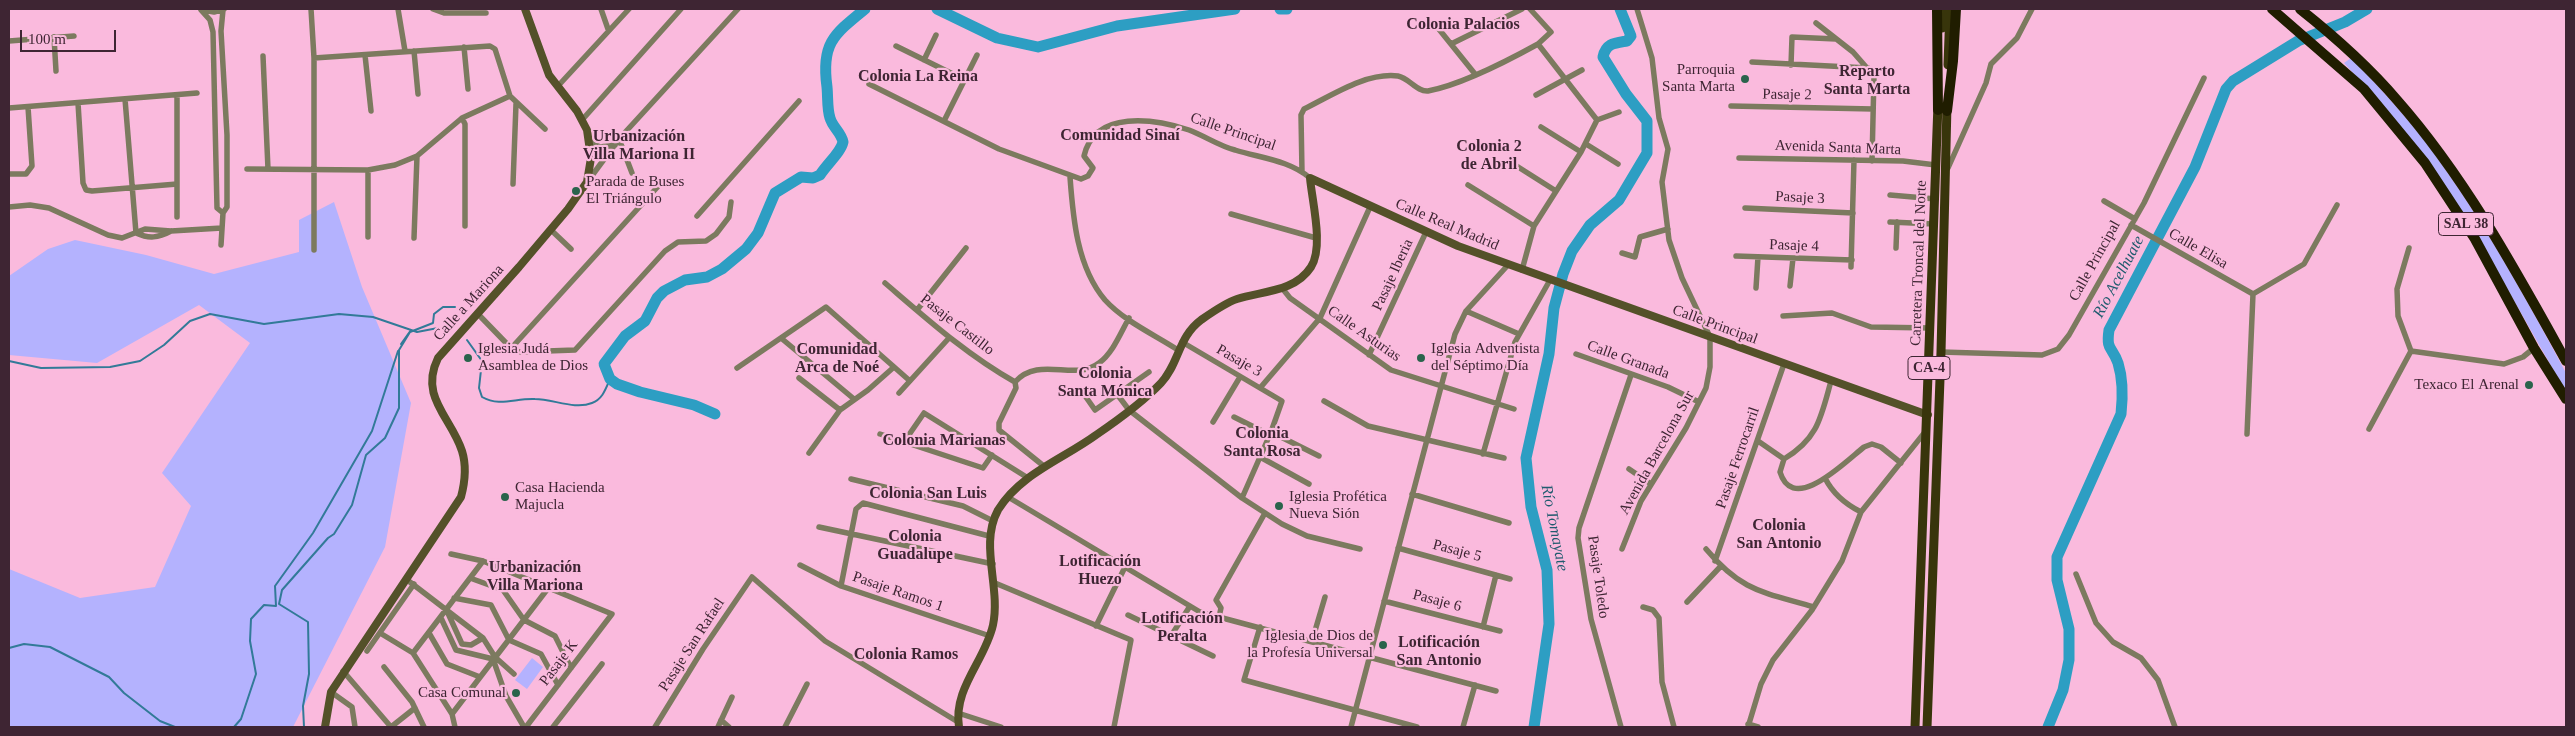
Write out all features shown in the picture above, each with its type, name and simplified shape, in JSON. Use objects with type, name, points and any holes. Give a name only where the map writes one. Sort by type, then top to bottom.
[{"type":"highway","points":[[1936,9],[1936,67],[1942,111]]},
{"type":"highway","points":[[1942,111],[1953,61],[1956,9]]},
{"type":"highway","name":"SAL 38","points":[[2272,9],[2340,67],[2385,114],[2443,188],[2475,239],[2534,348],[2566,399]]},
{"type":"highway","name":"SAL 38","points":[[2301,10],[2352,54],[2397,99],[2448,164],[2473,202],[2566,361]]},
{"type":"main road","name":"Carretera Troncal del Norte","points":[[1927,727],[1941,352],[1944,176],[1942,9]]},
{"type":"main road","name":"Carretera Troncal del Norte","points":[[1915,727],[1936,165],[1950,9]]},
{"type":"street","points":[[200,9],[212,12],[224,9],[220,32],[227,135],[227,207],[223,213],[221,245]]},
{"type":"street","points":[[200,9],[210,20],[213,32],[218,208],[223,213]]},
{"type":"street","points":[[311,9],[314,58],[314,250]]},
{"type":"street","points":[[398,9],[405,51]]},
{"type":"street","points":[[432,9],[444,13],[486,13]]},
{"type":"street","name":"Calle a Mariona","points":[[325,727],[331,692],[461,497],[465,479],[464,462],[459,445],[433,395],[432,375],[443,350],[478,314],[551,230],[587,182],[592,158],[590,141],[582,120],[549,76],[525,9]]},
{"type":"street","points":[[601,9],[608,29]]},
{"type":"street","points":[[558,86],[608,29],[629,9]]},
{"type":"street","points":[[582,120],[680,9]]},
{"type":"street","points":[[587,182],[619,139],[738,9]]},
{"type":"street","points":[[1451,44],[1522,9]]},
{"type":"street","points":[[1302,172],[1301,115],[1304,109],[1366,80],[1396,76],[1406,79],[1426,91],[1475,74],[1538,44],[1551,32],[1530,9]]},
{"type":"street","points":[[1637,9],[1652,58],[1659,118],[1668,149],[1662,182],[1668,228],[1682,278],[1710,337]]},
{"type":"street","points":[[1944,176],[1986,83],[1991,64],[2017,38],[2032,9]]},
{"type":"street","points":[[1816,23],[1836,38],[1874,76],[1872,161]]},
{"type":"street","points":[[1438,28],[1475,74]]},
{"type":"street","points":[[924,60],[936,35]]},
{"type":"street","points":[[9,41],[74,36]]},
{"type":"street","points":[[1791,65],[1792,36],[1836,38]]},
{"type":"street","points":[[54,37],[56,71]]},
{"type":"street","points":[[1538,44],[1597,120]]},
{"type":"street","points":[[314,58],[483,45],[495,49],[510,96],[516,104],[545,129]]},
{"type":"street","points":[[896,46],[965,80]]},
{"type":"street","points":[[464,47],[468,88]]},
{"type":"street","points":[[414,51],[418,94]]},
{"type":"street","points":[[365,55],[371,111]]},
{"type":"street","points":[[944,121],[977,55]]},
{"type":"street","points":[[263,56],[268,169]]},
{"type":"street","points":[[1752,62],[1868,68]]},
{"type":"street","points":[[1536,95],[1582,70]]},
{"type":"street","name":"Calle Principal","points":[[1941,352],[2042,355],[2058,349],[2069,335],[2135,218],[2204,78]]},
{"type":"street","points":[[869,84],[999,149],[1070,176],[1073,214],[1080,248],[1085,262],[1106,301],[1178,350]]},
{"type":"street","points":[[9,108],[197,93]]},
{"type":"street","points":[[177,95],[177,217]]},
{"type":"street","points":[[247,169],[368,170],[395,165],[417,156],[462,118],[510,96]]},
{"type":"street","points":[[125,99],[136,232]]},
{"type":"street","points":[[697,216],[799,101]]},
{"type":"street","points":[[78,103],[83,183],[86,190],[177,184]]},
{"type":"street","points":[[513,184],[516,104]]},
{"type":"street","name":"Pasaje 2","points":[[1731,106],[1873,109]]},
{"type":"street","points":[[9,174],[26,174],[32,166],[28,107]]},
{"type":"street","points":[[1522,270],[1534,226],[1586,144],[1597,120],[1619,112]]},
{"type":"street","points":[[462,118],[465,124],[465,226]]},
{"type":"street","name":"Calle Principal","points":[[1070,176],[1081,179],[1092,172],[1093,168],[1084,156],[1087,144],[1102,128],[1121,121],[1148,121],[1189,130],[1232,150],[1295,166],[1310,178]]},
{"type":"street","points":[[1541,127],[1581,152]]},
{"type":"street","points":[[619,139],[632,173]]},
{"type":"street","points":[[590,141],[600,147],[615,145]]},
{"type":"street","points":[[1586,144],[1618,164]]},
{"type":"street","points":[[414,238],[417,156]]},
{"type":"street","name":"Avenida Santa Marta","points":[[1739,158],[1854,160],[1936,165]]},
{"type":"street","points":[[1851,267],[1854,160]]},
{"type":"street","points":[[1515,165],[1556,191]]},
{"type":"street","points":[[368,170],[368,237]]},
{"type":"street","points":[[958,725],[958,713],[963,689],[990,636],[993,624],[995,583],[989,536],[993,521],[1008,497],[1028,478],[1096,435],[1162,382],[1190,329],[1201,320],[1235,300],[1282,288],[1304,276],[1315,259],[1316,238],[1310,178]]},
{"type":"street","name":"Calle Real Madrid","points":[[1310,178],[1426,232],[1508,265],[1578,290]]},
{"type":"street","points":[[515,344],[662,182]]},
{"type":"street","points":[[1468,185],[1534,226]]},
{"type":"street","points":[[1890,196],[1936,198]]},
{"type":"street","points":[[2104,201],[2135,218]]},
{"type":"street","points":[[478,314],[510,347],[518,352],[575,350],[665,252],[678,242],[706,241],[716,234],[729,217],[731,202]]},
{"type":"street","points":[[9,207],[30,205],[49,208],[116,238],[128,237],[136,232]]},
{"type":"street","points":[[2247,434],[2253,294],[2304,264],[2337,205]]},
{"type":"street","points":[[1260,388],[1320,318],[1370,207]]},
{"type":"street","name":"Pasaje 3","points":[[1745,208],[1852,213]]},
{"type":"street","points":[[1231,214],[1316,238]]},
{"type":"street","points":[[1896,248],[1893,222],[1934,224]]},
{"type":"street","name":"Calle Elisa","points":[[2131,225],[2253,294]]},
{"type":"street","points":[[136,232],[147,238],[160,237],[170,231],[222,228]]},
{"type":"street","points":[[1622,253],[1635,257],[1640,237],[1668,228]]},
{"type":"street","points":[[551,230],[571,249]]},
{"type":"street","name":"Pasaje Iberia","points":[[1369,355],[1426,232]]},
{"type":"street","points":[[917,310],[966,248]]},
{"type":"street","points":[[2369,429],[2411,351],[2398,316],[2397,289],[2409,248]]},
{"type":"street","name":"Pasaje 4","points":[[1736,256],[1852,260]]},
{"type":"street","points":[[1756,288],[1758,257]]},
{"type":"street","points":[[1790,286],[1792,258]]},
{"type":"street","points":[[1351,727],[1455,334],[1466,312],[1508,265]]},
{"type":"street","points":[[1484,454],[1496,404],[1519,334],[1552,281]]},
{"type":"street","name":"Pasaje Castillo","points":[[885,283],[949,338],[986,365],[1015,382]]},
{"type":"street","name":"Calle Asturias","points":[[1282,288],[1290,298],[1391,370],[1440,385]]},
{"type":"street","name":"Calle Principal","points":[[1578,290],[1928,415]]},
{"type":"street","points":[[737,368],[826,307],[910,381]]},
{"type":"street","points":[[1466,312],[1519,334]]},
{"type":"street","points":[[1783,316],[1832,313],[1871,327],[1931,328]]},
{"type":"street","points":[[1045,467],[999,430],[999,423],[1016,388],[1015,382],[1023,375],[1039,368],[1090,368],[1099,364],[1129,318]]},
{"type":"street","name":"Avenida Barcelona Sur","points":[[1622,550],[1641,501],[1686,428],[1706,388],[1709,374],[1710,337]]},
{"type":"street","points":[[781,338],[854,399]]},
{"type":"street","points":[[899,393],[949,338]]},
{"type":"street","name":"Pasaje 3","points":[[1182,342],[1280,399],[1282,403],[1270,434]]},
{"type":"street","points":[[2411,351],[2504,364],[2523,357],[2534,348]]},
{"type":"street","name":"Calle Granada","points":[[1576,354],[1668,387],[1699,402]]},
{"type":"street","name":"Pasaje Ferrocarril","points":[[1715,561],[1784,364]]},
{"type":"street","points":[[809,453],[840,410],[868,390],[894,367]]},
{"type":"street","points":[[1081,390],[1094,410],[1149,372]]},
{"type":"street","name":"Pasaje Toledo","points":[[1622,727],[1591,620],[1578,538],[1579,528],[1631,375]]},
{"type":"street","points":[[1213,422],[1240,377]]},
{"type":"street","points":[[799,378],[840,410]]},
{"type":"street","points":[[1831,381],[1816,431],[1794,453],[1784,459],[1780,472],[1782,479],[1793,489],[1803,490],[1825,478],[1864,447],[1872,444],[1880,447],[1901,463]]},
{"type":"street","points":[[1440,385],[1514,409]]},
{"type":"street","points":[[1117,394],[1129,410],[1242,498],[1265,513],[1307,536],[1360,549]]},
{"type":"street","points":[[1324,402],[1368,426],[1504,458]]},
{"type":"street","points":[[904,442],[924,413],[1028,478]]},
{"type":"street","points":[[1234,417],[1319,456]]},
{"type":"street","points":[[1758,727],[1748,725],[1761,684],[1773,660],[1814,607],[1842,561],[1861,512],[1927,429]]},
{"type":"street","points":[[880,434],[983,468],[992,455]]},
{"type":"street","points":[[1242,498],[1270,434]]},
{"type":"street","points":[[1758,441],[1784,459]]},
{"type":"street","points":[[1260,457],[1309,484]]},
{"type":"street","points":[[1629,469],[1651,484]]},
{"type":"street","points":[[1825,478],[1830,488],[1843,502],[1861,512]]},
{"type":"street","points":[[852,479],[963,506],[993,521]]},
{"type":"street","points":[[1412,494],[1509,523]]},
{"type":"street","points":[[1008,497],[1200,612],[1496,691]]},
{"type":"street","points":[[841,586],[856,509],[863,503],[989,536]]},
{"type":"street","points":[[1219,616],[1221,608],[1216,600],[1265,513]]},
{"type":"street","points":[[819,527],[993,564]]},
{"type":"street","name":"Pasaje 5","points":[[1398,548],[1510,578]]},
{"type":"street","points":[[1706,549],[1715,561],[1748,588],[1814,607]]},
{"type":"street","points":[[450,554],[483,561],[549,587],[452,714]]},
{"type":"street","points":[[412,654],[483,561]]},
{"type":"street","name":"Pasaje Ramos 1","points":[[800,565],[841,586],[990,636]]},
{"type":"street","points":[[1096,626],[1125,566]]},
{"type":"street","points":[[1687,602],[1721,566]]},
{"type":"street","points":[[2076,574],[2096,623],[2113,642],[2140,658],[2158,680],[2174,727]]},
{"type":"street","points":[[1483,626],[1496,575]]},
{"type":"street","name":"Pasaje San Rafael","points":[[655,727],[703,649],[752,577],[825,641],[958,725]]},
{"type":"street","points":[[470,578],[504,590],[524,620],[555,636],[571,668]]},
{"type":"street","points":[[406,579],[482,638],[494,658],[506,696],[525,727]]},
{"type":"street","points":[[995,583],[1132,641],[1114,727]]},
{"type":"street","points":[[367,651],[414,584]]},
{"type":"street","name":"Pasaje K","points":[[525,727],[612,614],[549,587]]},
{"type":"street","points":[[1312,642],[1325,597]]},
{"type":"street","points":[[454,598],[491,605],[510,640],[541,654],[558,685]]},
{"type":"street","name":"Pasaje 6","points":[[1384,600],[1500,631]]},
{"type":"street","points":[[1171,636],[1190,606]]},
{"type":"street","points":[[1643,607],[1652,610],[1659,618],[1662,682],[1674,727]]},
{"type":"street","points":[[446,609],[462,644],[471,645],[482,638]]},
{"type":"street","points":[[1128,616],[1213,656]]},
{"type":"street","points":[[441,618],[456,650],[494,658],[514,674]]},
{"type":"street","points":[[1260,627],[1244,680],[1418,727]]},
{"type":"street","points":[[380,633],[412,654],[433,682],[452,714],[456,727]]},
{"type":"street","points":[[429,633],[447,664],[480,677]]},
{"type":"street","points":[[553,727],[602,664]]},
{"type":"street","points":[[384,667],[403,689],[424,727]]},
{"type":"street","points":[[344,671],[388,726],[414,708]]},
{"type":"street","points":[[785,727],[807,684]]},
{"type":"street","points":[[1463,727],[1475,685]]},
{"type":"street","points":[[331,692],[352,707],[355,727]]},
{"type":"street","points":[[718,727],[732,697]]},
{"type":"street","points":[[958,713],[1001,727]]},
{"type":"street","points":[[721,720],[730,727]]},
{"type":"shaded area","points":[[2351,58],[2389,98],[2424,140],[2478,218],[2566,373],[2566,392],[2480,241],[2374,96],[2344,63]]},
{"type":"shaded area","points":[[334,202],[362,287],[411,403],[385,547],[293,727],[9,727],[9,569],[80,598],[155,587],[191,506],[162,473],[250,343],[199,305],[97,363],[9,355],[9,276],[48,249],[75,240],[146,255],[214,274],[299,252],[299,220]]},
{"type":"shaded area","points":[[532,658],[543,667],[527,689],[515,680]]},
{"type":"waterway","points":[[715,414],[694,405],[640,392],[617,384],[610,379],[604,364],[625,336],[645,321],[657,298],[664,291],[685,280],[707,277],[722,269],[746,249],[758,233],[775,193],[801,177],[813,178],[820,175],[837,154],[843,142],[829,114],[826,60],[828,50],[837,34],[865,9]]},
{"type":"waterway","points":[[937,9],[997,38],[1038,47],[1117,26],[1235,9]]},
{"type":"waterway","points":[[1280,9],[1287,9]]},
{"type":"waterway","name":"Río Tomayate","points":[[1534,727],[1549,624],[1547,570],[1531,507],[1526,458],[1549,354],[1554,308],[1563,274],[1572,251],[1590,225],[1619,200],[1647,153],[1647,121],[1626,94],[1603,57],[1604,52],[1609,46],[1627,41],[1631,36],[1620,9]]},
{"type":"waterway","name":"Río Acelhuate","points":[[2048,727],[2063,690],[2069,660],[2069,629],[2057,580],[2057,557],[2121,414],[2121,375],[2118,363],[2109,345],[2109,330],[2195,167],[2226,89],[2233,81],[2298,41],[2345,22],[2367,9]]},
{"type":"waterway","points":[[304,727],[303,706],[309,674],[308,622],[279,604],[282,590],[328,538],[334,534],[352,505],[366,455],[385,438],[399,408],[399,350],[410,332],[433,323],[434,314],[443,307],[455,307]]},
{"type":"waterway","points":[[9,361],[41,368],[110,367],[140,361],[164,345],[190,321],[210,314],[264,324],[339,314],[373,317],[417,332],[438,328]]},
{"type":"waterway","points":[[401,344],[411,330]]},
{"type":"waterway","points":[[467,340],[482,361],[479,388],[482,397],[489,400],[501,402],[535,399],[571,405],[585,405],[599,399],[610,379]]},
{"type":"waterway","points":[[234,727],[241,719],[256,674],[250,641],[251,619],[264,605],[276,606],[275,586],[313,533],[372,431],[398,351]]},
{"type":"waterway","points":[[9,648],[24,644],[50,647],[109,677],[124,693],[160,721],[175,727]]},
{"type":"place","name":"Parroquia Santa Marta","points":[[1745,79]]},
{"type":"place","name":"Parada de Buses El Triángulo","points":[[576,191]]},
{"type":"place","name":"Iglesia Judá Asamblea de Dios","points":[[468,358]]},
{"type":"place","name":"Iglesia Adventista del Séptimo Día","points":[[1421,358]]},
{"type":"place","name":"Texaco El Arenal","points":[[2529,385]]},
{"type":"place","name":"Casa Hacienda Majucla","points":[[505,497]]},
{"type":"place","name":"Iglesia Profética Nueva Sión","points":[[1279,506]]},
{"type":"place","name":"Iglesia de Dios de la Profesía Universal","points":[[1383,645]]},
{"type":"place","name":"Casa Comunal","points":[[516,693]]},
{"type":"district","name":"Colonia Palacios","points":[[1463,25]]},
{"type":"district","name":"Colonia La Reina","points":[[918,77]]},
{"type":"district","name":"Reparto Santa Marta","points":[[1867,81]]},
{"type":"district","name":"Comunidad Sinaí","points":[[1120,136]]},
{"type":"district","name":"Urbanización Villa Mariona II","points":[[639,146]]},
{"type":"district","name":"Colonia 2 de Abril","points":[[1489,156]]},
{"type":"district","name":"Comunidad Arca de Noé","points":[[837,359]]},
{"type":"district","name":"Colonia Santa Mónica","points":[[1105,383]]},
{"type":"district","name":"Colonia Marianas","points":[[944,441]]},
{"type":"district","name":"Colonia Santa Rosa","points":[[1262,443]]},
{"type":"district","name":"Colonia San Luis","points":[[928,494]]},
{"type":"district","name":"Colonia San Antonio","points":[[1779,535]]},
{"type":"district","name":"Colonia Guadalupe","points":[[915,546]]},
{"type":"district","name":"Lotificación Huezo","points":[[1100,571]]},
{"type":"district","name":"Urbanización Villa Mariona","points":[[535,577]]},
{"type":"district","name":"Lotificación Peralta","points":[[1182,628]]},
{"type":"district","name":"Lotificación San Antonio","points":[[1439,652]]},
{"type":"district","name":"Colonia Ramos","points":[[906,655]]}]
